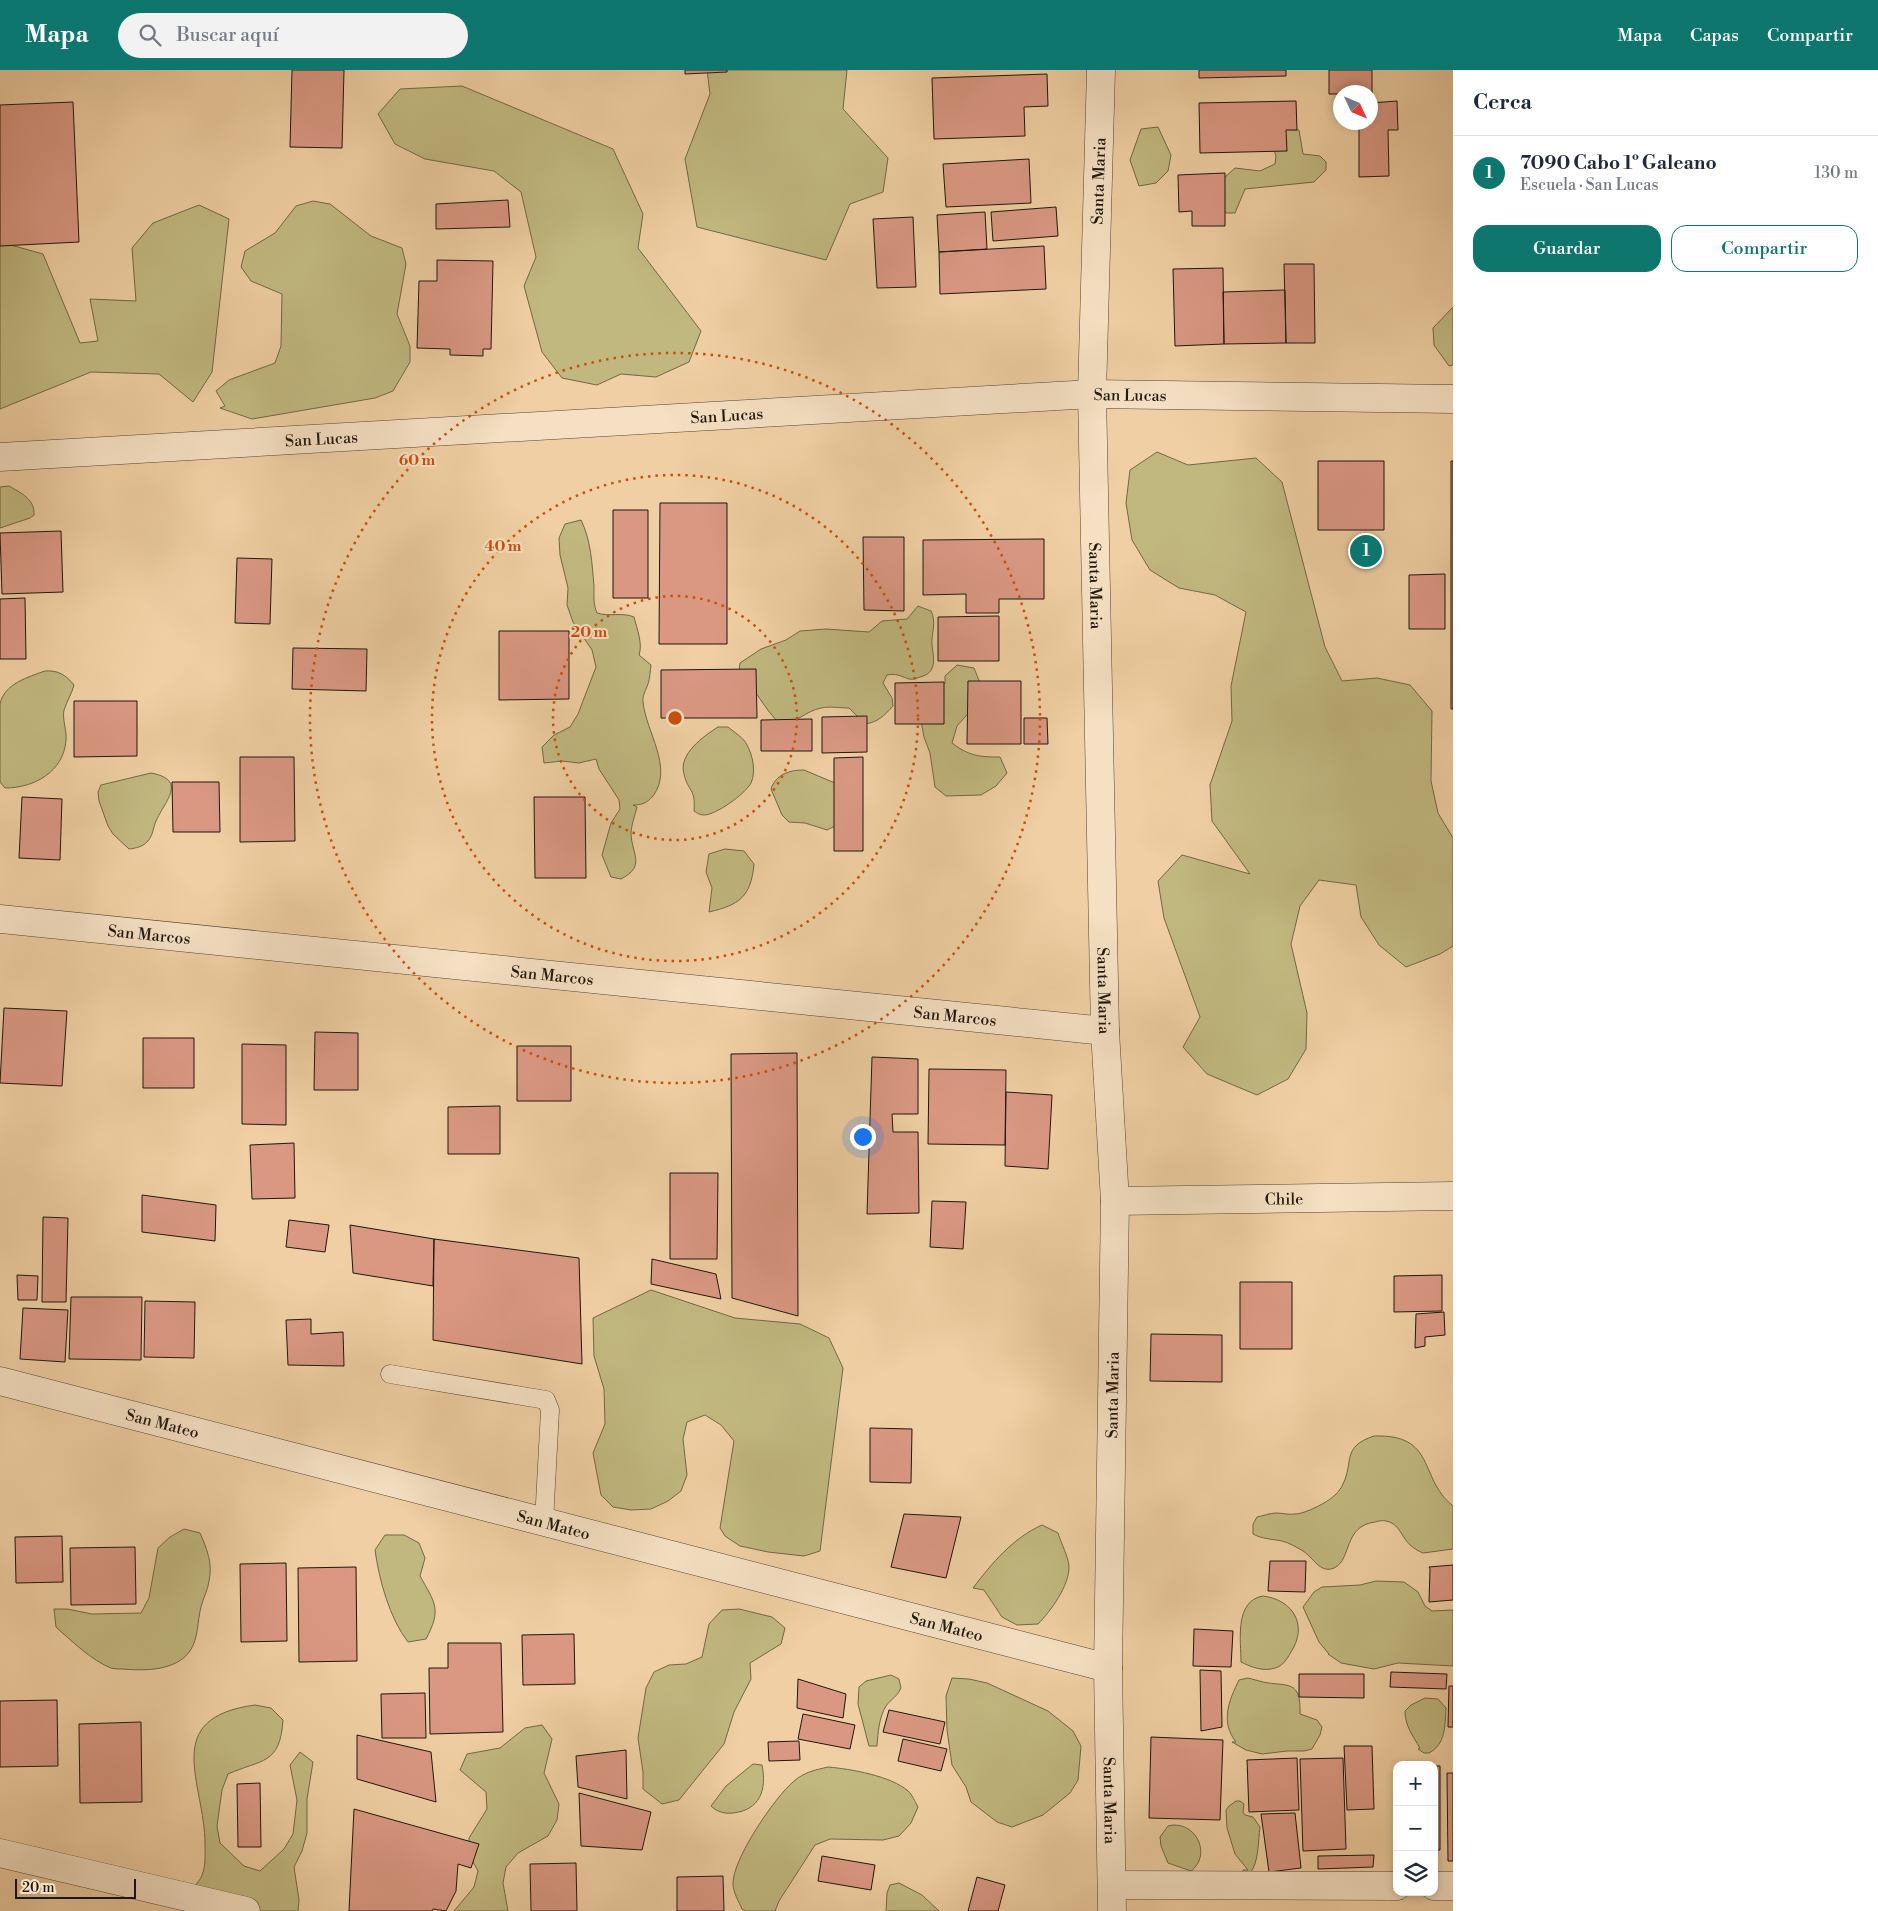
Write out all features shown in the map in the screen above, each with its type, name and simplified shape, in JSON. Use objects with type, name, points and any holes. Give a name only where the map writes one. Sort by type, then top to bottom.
[{"type":"street","name":"Santa Maria","points":[[1102,70],[1092,394],[1105,1031],[1115,1200],[1108,1668],[1112,1898]]},
{"type":"street","name":"San Lucas","points":[[0,457],[1092,394],[1453,399]]},
{"type":"street","name":"San Marcos","points":[[0,919],[1105,1031]]},
{"type":"street","name":"Chile","points":[[1115,1200],[1453,1196]]},
{"type":"street","name":"San Mateo","points":[[0,1381],[1108,1668]]},
{"type":"street","points":[[0,1854],[246,1911]]},
{"type":"street","points":[[1112,1898],[1393,1886]]},
{"type":"street","points":[[1438,1886],[1453,1886]]},
{"type":"lane","points":[[390,1374],[546,1400],[550,1410],[544,1522]]},
{"type":"shaded area","points":[[707,70],[847,70],[843,109],[888,158],[883,192],[850,204],[826,260],[697,227],[685,159],[710,94]]},
{"type":"shaded area","points":[[462,86],[613,149],[643,214],[638,248],[701,331],[689,362],[656,377],[621,374],[597,385],[562,378],[542,352],[524,286],[536,257],[521,192],[494,171],[425,159],[395,144],[378,114],[400,89]]},
{"type":"shaded area","points":[[1158,127],[1171,155],[1168,171],[1156,183],[1139,186],[1130,160],[1141,129]]},
{"type":"shaded area","points":[[1281,129],[1299,130],[1303,154],[1320,156],[1326,162],[1326,170],[1314,182],[1245,189],[1235,213],[1226,213],[1220,203],[1223,179],[1235,168],[1260,171],[1275,164],[1276,156],[1271,140]]},
{"type":"shaded area","points":[[313,201],[330,204],[371,236],[402,248],[406,264],[397,314],[410,346],[410,362],[393,391],[375,398],[252,419],[220,408],[225,406],[216,391],[229,380],[275,363],[281,346],[282,294],[251,281],[241,267],[245,251],[275,233],[296,206]]},
{"type":"shaded area","points":[[199,205],[229,219],[212,372],[193,402],[159,374],[91,372],[0,409],[0,242],[43,254],[80,343],[98,341],[90,299],[136,301],[132,248],[153,223]]},
{"type":"shaded area","points":[[1453,307],[1453,365],[1449,366],[1434,345],[1433,328]]},
{"type":"shaded area","points":[[1157,452],[1188,465],[1256,458],[1282,482],[1325,647],[1342,681],[1377,678],[1410,685],[1432,711],[1431,781],[1438,813],[1453,838],[1453,946],[1440,954],[1406,967],[1379,945],[1361,917],[1356,885],[1319,880],[1300,906],[1291,944],[1307,1013],[1306,1049],[1288,1079],[1257,1095],[1207,1074],[1183,1047],[1200,1017],[1164,918],[1158,881],[1182,855],[1250,874],[1212,821],[1210,785],[1232,721],[1231,686],[1246,612],[1215,595],[1179,588],[1150,570],[1132,540],[1126,503],[1130,470]]},
{"type":"shaded area","points":[[9,486],[30,501],[34,509],[34,515],[0,528],[0,487]]},
{"type":"shaded area","points":[[581,520],[590,552],[594,603],[597,613],[634,617],[640,641],[639,655],[651,665],[649,682],[643,702],[660,762],[661,774],[659,785],[653,796],[644,803],[633,805],[637,807],[631,834],[636,859],[633,869],[621,879],[611,877],[602,855],[611,823],[620,809],[619,800],[599,769],[596,759],[579,763],[562,761],[544,763],[542,747],[554,735],[570,727],[578,714],[596,667],[592,650],[573,622],[567,605],[568,588],[560,555],[559,538],[565,524]]},
{"type":"shaded area","points":[[918,606],[931,611],[933,615],[932,641],[934,660],[932,669],[925,675],[913,679],[887,675],[883,683],[892,698],[893,706],[884,716],[874,722],[865,724],[849,708],[828,707],[821,708],[781,725],[739,671],[740,663],[761,649],[786,640],[800,631],[826,629],[869,632],[882,621],[907,619]]},
{"type":"shaded area","points":[[957,665],[974,668],[980,683],[980,700],[957,726],[952,743],[964,751],[975,755],[1000,757],[1007,773],[996,786],[981,795],[946,796],[935,787],[930,753],[921,721],[933,695],[945,683],[945,676]]},
{"type":"shaded area","points":[[45,671],[54,671],[61,674],[74,685],[64,710],[66,741],[64,752],[53,769],[45,776],[26,785],[5,788],[0,782],[0,704],[2,697],[6,691],[18,682]]},
{"type":"shaded area","points":[[718,727],[728,727],[746,742],[754,769],[753,779],[748,788],[730,803],[716,812],[703,815],[694,811],[693,794],[686,780],[683,767],[688,753],[694,746]]},
{"type":"shaded area","points":[[804,770],[835,783],[841,823],[827,830],[805,823],[789,822],[782,815],[771,789],[773,784],[784,774]]},
{"type":"shaded area","points":[[151,773],[162,776],[169,781],[171,792],[156,821],[149,840],[141,846],[129,849],[113,834],[108,826],[99,801],[98,792],[101,785]]},
{"type":"shaded area","points":[[725,849],[744,851],[754,864],[750,884],[742,898],[728,906],[709,912],[712,888],[706,872],[709,854]]},
{"type":"shaded area","points":[[651,1290],[735,1318],[800,1324],[829,1338],[843,1368],[820,1551],[804,1556],[768,1552],[740,1546],[725,1536],[720,1528],[734,1441],[721,1425],[705,1415],[687,1422],[683,1439],[687,1475],[681,1491],[668,1501],[651,1509],[631,1510],[613,1507],[601,1495],[593,1453],[605,1424],[604,1389],[594,1356],[593,1318]]},
{"type":"shaded area","points":[[1374,1436],[1394,1437],[1408,1442],[1424,1460],[1442,1495],[1453,1506],[1453,1549],[1423,1553],[1409,1544],[1393,1524],[1379,1521],[1365,1525],[1358,1530],[1353,1536],[1340,1564],[1334,1568],[1325,1569],[1303,1551],[1290,1544],[1253,1534],[1253,1524],[1257,1517],[1274,1513],[1302,1513],[1332,1497],[1340,1490],[1343,1484],[1353,1450],[1364,1440]]},
{"type":"shaded area","points":[[1042,1525],[1058,1533],[1069,1566],[1066,1581],[1058,1598],[1038,1624],[1017,1625],[1002,1617],[984,1590],[973,1588],[1012,1544],[1031,1530]]},
{"type":"shaded area","points":[[184,1529],[200,1533],[210,1563],[210,1575],[201,1607],[195,1640],[184,1658],[177,1663],[159,1668],[140,1670],[111,1668],[90,1656],[56,1627],[54,1609],[67,1609],[92,1614],[141,1613],[149,1598],[158,1548],[170,1537]]},
{"type":"shaded area","points":[[385,1535],[404,1535],[419,1543],[425,1558],[420,1576],[435,1606],[434,1620],[426,1639],[408,1642],[391,1611],[382,1586],[375,1550]]},
{"type":"shaded area","points":[[1376,1581],[1404,1582],[1418,1592],[1425,1606],[1432,1611],[1453,1610],[1453,1666],[1398,1663],[1374,1669],[1341,1663],[1328,1654],[1319,1642],[1303,1607],[1314,1592],[1322,1587],[1360,1585]]},
{"type":"shaded area","points":[[1263,1596],[1274,1598],[1283,1603],[1295,1616],[1298,1624],[1296,1642],[1291,1652],[1283,1664],[1271,1669],[1253,1667],[1241,1662],[1240,1633],[1243,1614],[1247,1605],[1254,1599]]},
{"type":"shaded area","points":[[739,1609],[772,1617],[785,1628],[781,1644],[750,1663],[751,1679],[734,1712],[724,1744],[679,1800],[662,1804],[643,1789],[643,1772],[638,1738],[646,1688],[654,1672],[669,1665],[686,1664],[702,1657],[709,1624],[722,1610]]},
{"type":"shaded area","points":[[891,1675],[899,1679],[901,1688],[884,1710],[879,1725],[877,1746],[869,1746],[858,1704],[859,1687],[866,1681]]},
{"type":"shaded area","points":[[952,1678],[987,1683],[1048,1711],[1073,1731],[1081,1746],[1078,1780],[1070,1793],[1043,1815],[1012,1827],[997,1822],[971,1802],[966,1787],[952,1765],[947,1730],[946,1696]]},
{"type":"shaded area","points":[[1248,1678],[1286,1685],[1295,1690],[1300,1703],[1300,1714],[1317,1720],[1322,1727],[1312,1749],[1262,1754],[1246,1750],[1232,1742],[1236,1742],[1228,1727],[1229,1703],[1239,1680]]},
{"type":"shaded area","points":[[1425,1698],[1438,1699],[1446,1708],[1444,1734],[1439,1745],[1429,1753],[1424,1753],[1418,1749],[1420,1748],[1410,1731],[1405,1716],[1405,1711],[1411,1705]]},
{"type":"shaded area","points":[[255,1705],[271,1708],[283,1720],[281,1735],[278,1745],[267,1758],[228,1774],[222,1790],[217,1826],[220,1843],[244,1866],[260,1871],[284,1849],[293,1834],[297,1800],[290,1765],[300,1752],[313,1762],[307,1799],[307,1833],[302,1851],[294,1867],[299,1900],[298,1911],[192,1911],[193,1890],[201,1877],[205,1860],[203,1821],[194,1756],[197,1739],[207,1724],[225,1712]]},
{"type":"shaded area","points":[[542,1725],[552,1739],[544,1773],[559,1804],[557,1820],[548,1836],[518,1853],[506,1867],[503,1883],[508,1911],[454,1911],[474,1887],[478,1871],[469,1855],[469,1838],[487,1809],[486,1792],[460,1770],[467,1754],[500,1748],[525,1728]]},
{"type":"shaded area","points":[[753,1764],[762,1765],[763,1774],[762,1790],[755,1803],[750,1808],[730,1813],[724,1813],[713,1808],[711,1806],[726,1786]]},
{"type":"shaded area","points":[[828,1767],[870,1774],[901,1786],[909,1792],[918,1807],[911,1823],[899,1836],[883,1840],[830,1839],[815,1845],[779,1901],[775,1911],[746,1911],[742,1909],[735,1894],[733,1884],[739,1860],[756,1830],[776,1801],[793,1782],[814,1770]]},
{"type":"shaded area","points":[[1236,1801],[1244,1804],[1243,1812],[1245,1815],[1253,1817],[1260,1827],[1257,1858],[1250,1873],[1243,1874],[1243,1870],[1248,1870],[1235,1854],[1227,1828],[1226,1810]]},
{"type":"shaded area","points":[[1168,1826],[1182,1826],[1189,1830],[1199,1842],[1200,1857],[1197,1865],[1191,1871],[1168,1863],[1161,1846],[1160,1837]]},
{"type":"shaded area","points":[[899,1883],[922,1895],[939,1911],[886,1911],[887,1893],[890,1885]]},
{"type":"building","points":[[292,70],[344,70],[342,148],[290,147]]},
{"type":"building","points":[[685,70],[727,70],[727,72],[685,74]]},
{"type":"building","points":[[1199,70],[1286,70],[1286,76],[1199,78]]},
{"type":"building","points":[[1329,70],[1372,70],[1372,85],[1333,85],[1333,94],[1329,94]]},
{"type":"building","points":[[1047,74],[1048,106],[1024,107],[1025,136],[934,139],[932,78]]},
{"type":"building","points":[[1296,101],[1297,130],[1286,130],[1287,151],[1200,153],[1199,103]]},
{"type":"building","points":[[1397,101],[1398,130],[1388,130],[1389,176],[1359,177],[1359,130],[1378,130],[1378,102]]},
{"type":"building","points":[[73,102],[79,242],[0,246],[0,105]]},
{"type":"building","points":[[1029,159],[1031,203],[946,207],[943,164]]},
{"type":"building","points":[[1225,173],[1225,226],[1192,226],[1192,211],[1179,212],[1178,175]]},
{"type":"building","points":[[508,200],[510,227],[436,229],[436,204]]},
{"type":"building","points":[[1056,207],[1058,236],[993,241],[991,212]]},
{"type":"building","points":[[985,212],[987,249],[939,252],[937,215]]},
{"type":"building","points":[[913,217],[916,287],[877,288],[873,219]]},
{"type":"building","points":[[1044,246],[1046,289],[940,294],[939,252]]},
{"type":"building","points":[[437,260],[493,261],[491,349],[483,349],[483,356],[450,355],[450,349],[417,348],[419,281],[437,281]]},
{"type":"building","points":[[1284,264],[1314,264],[1315,343],[1286,343]]},
{"type":"building","points":[[1223,268],[1224,344],[1175,346],[1173,269]]},
{"type":"building","points":[[1285,290],[1286,343],[1224,344],[1223,292]]},
{"type":"building","points":[[1318,461],[1384,461],[1384,530],[1318,530]]},
{"type":"building","points":[[1451,461],[1453,461],[1453,709],[1451,709]]},
{"type":"building","points":[[660,503],[727,503],[727,644],[659,644]]},
{"type":"building","points":[[613,510],[648,510],[648,598],[613,598]]},
{"type":"building","points":[[61,531],[63,592],[2,594],[0,533]]},
{"type":"building","points":[[863,537],[904,537],[904,611],[864,610]]},
{"type":"building","points":[[1044,539],[1044,599],[999,599],[999,613],[966,613],[966,594],[923,595],[923,540]]},
{"type":"building","points":[[237,558],[272,559],[270,624],[235,623]]},
{"type":"building","points":[[1445,574],[1445,629],[1409,629],[1409,575]]},
{"type":"building","points":[[25,598],[26,659],[0,659],[0,599]]},
{"type":"building","points":[[999,616],[999,661],[938,661],[938,617]]},
{"type":"building","points":[[499,631],[569,631],[569,699],[499,700]]},
{"type":"building","points":[[293,648],[367,649],[366,691],[292,689]]},
{"type":"building","points":[[756,669],[757,718],[661,718],[661,670]]},
{"type":"building","points":[[968,681],[1021,681],[1021,744],[967,744]]},
{"type":"building","points":[[944,682],[944,724],[895,724],[895,683]]},
{"type":"building","points":[[74,701],[137,701],[137,756],[74,757]]},
{"type":"building","points":[[867,716],[867,752],[822,753],[822,717]]},
{"type":"building","points":[[1024,718],[1047,718],[1048,744],[1024,744]]},
{"type":"building","points":[[812,719],[812,751],[761,751],[761,720]]},
{"type":"building","points":[[240,757],[294,757],[295,841],[240,842]]},
{"type":"building","points":[[863,757],[863,851],[834,851],[834,758]]},
{"type":"building","points":[[172,782],[219,782],[220,832],[173,832]]},
{"type":"building","points":[[22,797],[62,799],[60,860],[19,858]]},
{"type":"building","points":[[534,797],[585,797],[586,878],[535,878]]},
{"type":"building","points":[[4,1008],[67,1011],[62,1086],[0,1083]]},
{"type":"building","points":[[315,1032],[358,1033],[358,1090],[314,1090]]},
{"type":"building","points":[[143,1038],[194,1038],[194,1088],[143,1088]]},
{"type":"building","points":[[242,1044],[286,1045],[286,1125],[242,1124]]},
{"type":"building","points":[[517,1046],[571,1046],[571,1101],[517,1101]]},
{"type":"building","points":[[797,1053],[798,1316],[732,1298],[731,1054]]},
{"type":"building","points":[[872,1057],[918,1059],[918,1114],[892,1114],[893,1132],[918,1132],[919,1213],[867,1214]]},
{"type":"building","points":[[929,1069],[1006,1070],[1005,1145],[928,1144]]},
{"type":"building","points":[[1006,1092],[1052,1095],[1048,1169],[1005,1166]]},
{"type":"building","points":[[500,1106],[500,1154],[448,1154],[448,1107]]},
{"type":"building","points":[[294,1143],[295,1198],[252,1199],[250,1145]]},
{"type":"building","points":[[670,1173],[718,1173],[717,1259],[670,1259]]},
{"type":"building","points":[[142,1195],[216,1205],[215,1241],[142,1232]]},
{"type":"building","points":[[932,1201],[966,1202],[963,1249],[930,1247]]},
{"type":"building","points":[[43,1217],[68,1218],[66,1302],[42,1302]]},
{"type":"building","points":[[289,1220],[329,1225],[325,1252],[286,1247]]},
{"type":"building","points":[[350,1225],[434,1239],[433,1286],[353,1273]]},
{"type":"building","points":[[434,1239],[579,1258],[582,1364],[433,1340]]},
{"type":"building","points":[[652,1259],[716,1274],[721,1299],[651,1284]]},
{"type":"building","points":[[17,1275],[38,1276],[37,1300],[18,1300]]},
{"type":"building","points":[[1442,1275],[1442,1311],[1394,1312],[1394,1276]]},
{"type":"building","points":[[1240,1282],[1292,1282],[1292,1349],[1240,1349]]},
{"type":"building","points":[[71,1297],[142,1297],[141,1360],[69,1359]]},
{"type":"building","points":[[145,1301],[195,1302],[194,1358],[144,1357]]},
{"type":"building","points":[[23,1308],[68,1310],[65,1362],[20,1359]]},
{"type":"building","points":[[1444,1312],[1445,1335],[1425,1337],[1425,1346],[1415,1348],[1416,1314]]},
{"type":"building","points":[[311,1319],[311,1334],[343,1332],[344,1366],[288,1365],[286,1320]]},
{"type":"building","points":[[1151,1334],[1222,1335],[1222,1382],[1150,1381]]},
{"type":"building","points":[[870,1428],[912,1429],[911,1483],[870,1482]]},
{"type":"building","points":[[904,1514],[961,1517],[946,1578],[891,1567]]},
{"type":"building","points":[[62,1536],[63,1582],[16,1583],[15,1537]]},
{"type":"building","points":[[135,1547],[136,1604],[71,1605],[70,1548]]},
{"type":"building","points":[[1270,1561],[1306,1561],[1305,1592],[1268,1591]]},
{"type":"building","points":[[286,1563],[287,1641],[241,1642],[240,1564]]},
{"type":"building","points":[[1453,1565],[1453,1600],[1429,1602],[1429,1567]]},
{"type":"building","points":[[356,1567],[357,1661],[299,1662],[298,1568]]},
{"type":"building","points":[[1194,1629],[1233,1631],[1231,1667],[1193,1666]]},
{"type":"building","points":[[574,1634],[575,1684],[523,1685],[522,1635]]},
{"type":"building","points":[[448,1643],[501,1643],[503,1732],[430,1734],[429,1668],[448,1668]]},
{"type":"building","points":[[1200,1670],[1221,1671],[1222,1727],[1201,1731]]},
{"type":"building","points":[[1391,1672],[1447,1674],[1446,1689],[1390,1687]]},
{"type":"building","points":[[1299,1674],[1364,1674],[1364,1698],[1299,1697]]},
{"type":"building","points":[[798,1679],[846,1694],[843,1718],[797,1708]]},
{"type":"building","points":[[1449,1686],[1453,1686],[1453,1727],[1448,1727]]},
{"type":"building","points":[[425,1693],[426,1738],[382,1738],[381,1694]]},
{"type":"building","points":[[57,1700],[58,1766],[0,1767],[0,1701]]},
{"type":"building","points":[[889,1710],[945,1722],[940,1744],[883,1732]]},
{"type":"building","points":[[803,1714],[855,1725],[850,1749],[798,1739]]},
{"type":"building","points":[[141,1722],[142,1802],[80,1803],[79,1724]]},
{"type":"building","points":[[357,1735],[431,1752],[436,1802],[357,1779]]},
{"type":"building","points":[[1151,1737],[1223,1740],[1220,1820],[1149,1818]]},
{"type":"building","points":[[903,1739],[947,1749],[941,1771],[898,1761]]},
{"type":"building","points":[[799,1741],[800,1760],[769,1761],[768,1742]]},
{"type":"building","points":[[1344,1746],[1372,1746],[1374,1809],[1347,1810]]},
{"type":"building","points":[[626,1750],[627,1799],[578,1787],[576,1756]]},
{"type":"building","points":[[1297,1758],[1299,1810],[1249,1812],[1247,1760]]},
{"type":"building","points":[[1343,1758],[1346,1849],[1303,1851],[1300,1759]]},
{"type":"building","points":[[1438,1766],[1440,1766],[1440,1850],[1438,1850]]},
{"type":"building","points":[[1447,1773],[1453,1773],[1453,1861],[1448,1861]]},
{"type":"building","points":[[260,1783],[261,1847],[238,1847],[237,1784]]},
{"type":"building","points":[[579,1793],[651,1812],[642,1850],[581,1846]]},
{"type":"building","points":[[354,1809],[479,1844],[471,1868],[458,1864],[456,1891],[446,1911],[433,1909],[432,1911],[349,1911]]},
{"type":"building","points":[[1295,1813],[1301,1868],[1269,1872],[1261,1814]]},
{"type":"building","points":[[1374,1855],[1373,1867],[1318,1869],[1318,1856]]},
{"type":"building","points":[[822,1856],[875,1865],[871,1890],[818,1881]]},
{"type":"building","points":[[576,1863],[577,1911],[531,1911],[530,1864]]},
{"type":"building","points":[[723,1876],[724,1911],[677,1911],[677,1877]]},
{"type":"building","points":[[977,1877],[1005,1885],[998,1911],[968,1911]]},
{"type":"place","name":"7090 Cabo 1º Galeano","points":[[1366,551]]}]
